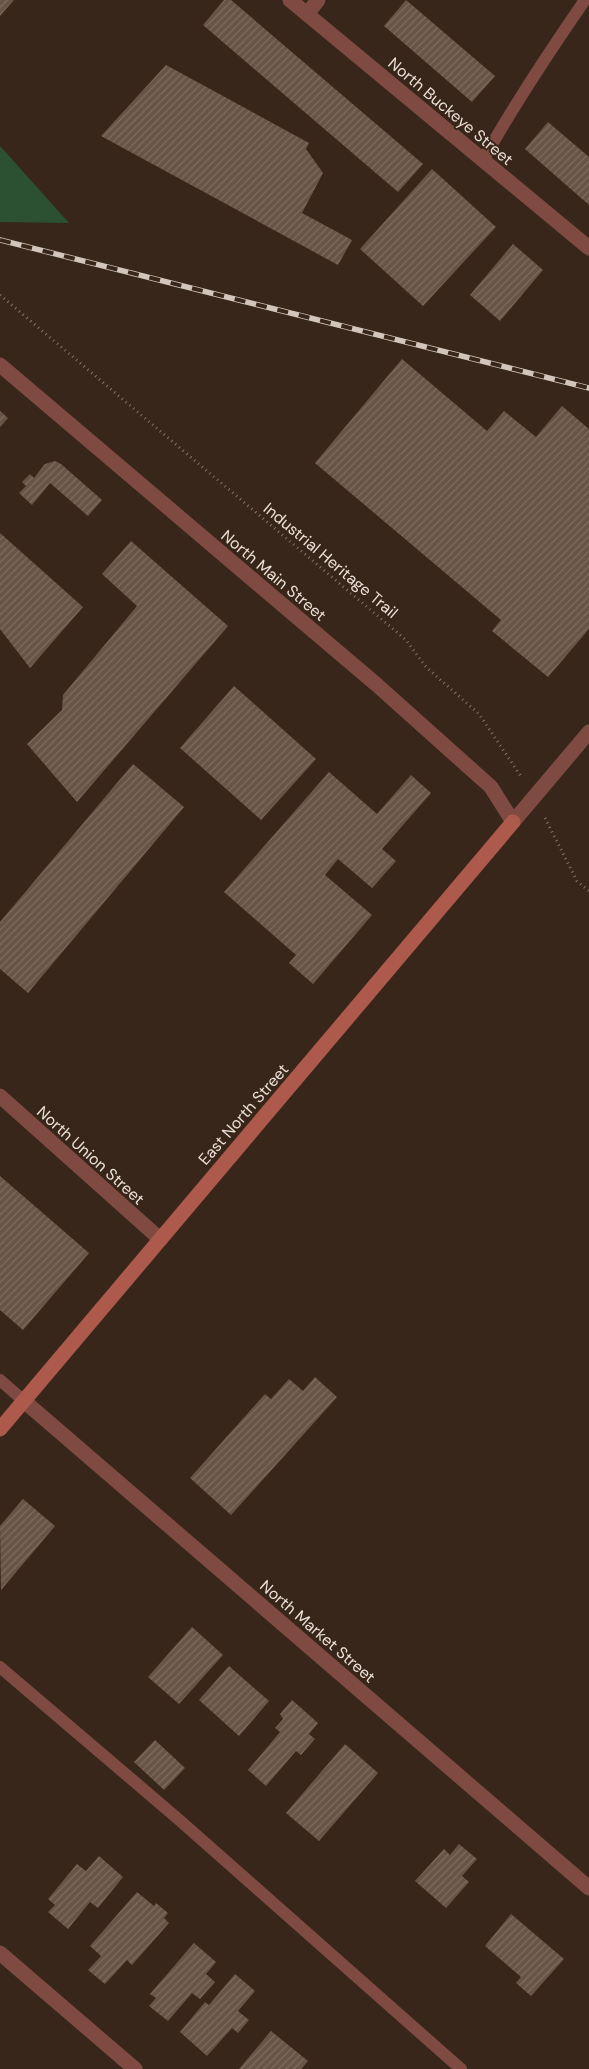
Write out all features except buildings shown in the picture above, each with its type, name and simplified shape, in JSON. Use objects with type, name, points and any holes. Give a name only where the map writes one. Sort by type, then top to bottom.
[{"type":"street","name":"North Buckeye Street","points":[[290,0],[589,248]]},
{"type":"street","points":[[306,14],[318,0]]},
{"type":"street","name":"North Main Street","points":[[0,365],[377,685],[491,787],[513,822]]},
{"type":"street","points":[[513,822],[589,732]]},
{"type":"street","name":"East North Street","points":[[0,1429],[513,822]]},
{"type":"street","name":"North Union Street","points":[[0,1096],[160,1239]]},
{"type":"street","name":"North Market Street","points":[[24,1401],[589,1888]]},
{"type":"street","points":[[0,1953],[134,2069]]},
{"type":"lane","points":[[483,160],[529,83],[585,0]]},
{"type":"lane","points":[[0,1380],[24,1401]]},
{"type":"lane","points":[[0,1667],[177,1818],[461,2069]]},
{"type":"path","name":"Industrial Heritage Trail","points":[[0,296],[406,640],[426,667],[480,714],[534,796],[577,881],[589,892]]},
{"type":"green space","points":[[1,147],[69,223],[0,222]]},
{"type":"railway","points":[[0,240],[589,388]]}]
